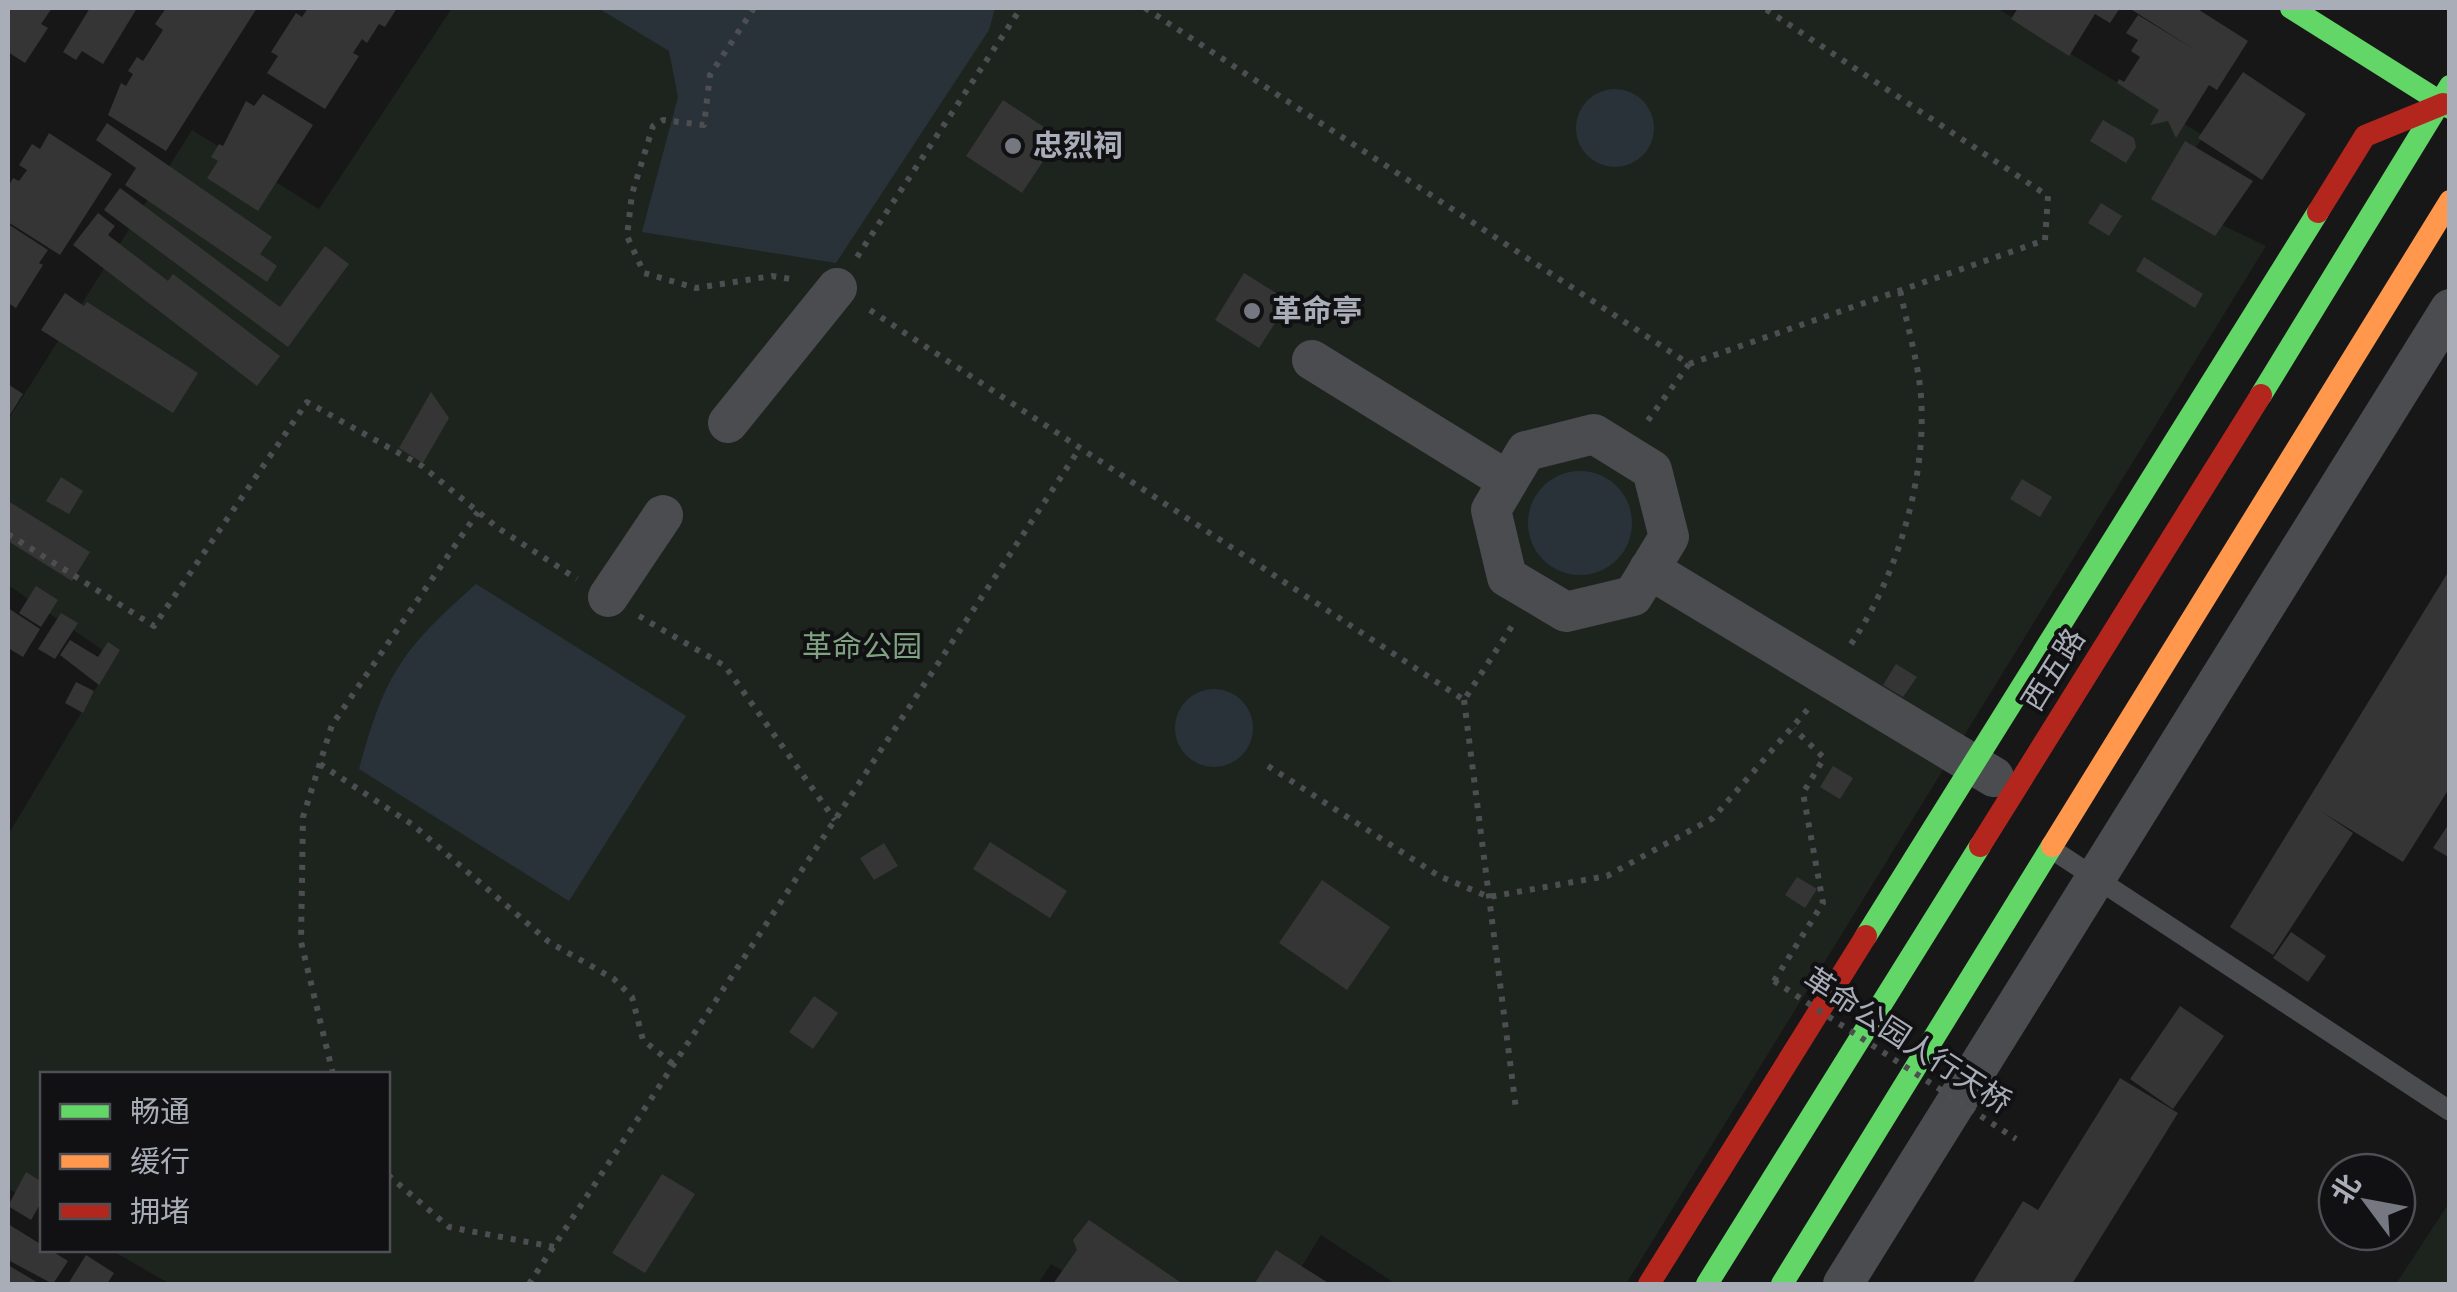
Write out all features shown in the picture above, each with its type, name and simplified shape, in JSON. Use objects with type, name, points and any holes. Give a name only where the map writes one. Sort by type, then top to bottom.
[{"type":"main road","points":[[2291,8],[2447,100]]},
{"type":"main road","points":[[1649,1284],[2365,136],[2447,100]]},
{"type":"main road","name":"西五路","points":[[1708,1284],[2447,100]]},
{"type":"main road","points":[[1782,1284],[2450,201]]},
{"type":"street","points":[[728,423],[837,288]]},
{"type":"street","points":[[1843,1284],[2450,308]]},
{"type":"street","points":[[1312,360],[1508,481]]},
{"type":"street","points":[[1594,434],[1652,470],[1669,537],[1633,596],[1566,612],[1507,576],[1491,510],[1508,481],[1526,450],[1594,434]]},
{"type":"street","points":[[608,598],[664,515]]},
{"type":"street","points":[[1649,569],[1830,675],[2014,790]]},
{"type":"lane","points":[[2053,850],[2450,1111]]},
{"type":"path","points":[[754,8],[710,75],[704,125],[663,120],[653,126],[632,194],[628,236],[644,272],[696,288],[772,276],[837,288],[1464,700]]},
{"type":"path","points":[[837,288],[1020,8]]},
{"type":"path","points":[[1145,8],[1689,364]]},
{"type":"path","points":[[1625,453],[1689,364],[2045,240],[2048,196],[1764,8]]},
{"type":"path","points":[[1268,766],[1439,876],[1489,897],[1607,876],[1713,818],[1794,730],[1875,610],[1912,507],[1921,398],[1900,290]]},
{"type":"path","points":[[8,534],[154,626],[307,402]]},
{"type":"path","points":[[529,1284],[1080,448]]},
{"type":"path","points":[[333,1072],[301,942],[304,817],[332,725],[478,512]]},
{"type":"path","points":[[1516,1109],[1464,700],[1534,593]]},
{"type":"path","name":"革命公园人行天桥","points":[[1794,730],[1824,758],[1803,793],[1823,904],[1774,981],[2016,1139]]},
{"type":"path","points":[[320,764],[413,825],[549,942],[614,979],[632,998],[643,1040],[674,1065]]},
{"type":"path","points":[[390,1177],[449,1228],[554,1247]]},
{"type":"green space","name":"革命公园","points":[[452,8],[1997,8],[2204,136],[2162,196],[2266,246],[1626,1284],[1396,1284],[1321,1235],[1291,1284],[1084,1284],[1051,1264],[1038,1284],[170,1284],[114,1252],[390,1252],[390,1072],[40,1072],[40,1208],[8,1188],[8,835],[114,658],[8,585],[8,420],[192,130],[319,209]]},
{"type":"green space","points":[[2449,1203],[2449,1284],[2396,1284]]},
{"type":"shaded area","points":[[598,8],[995,8],[989,30],[836,263],[642,232],[678,97],[669,51]]},
{"type":"shaded area","points":[[1615,89],[1630,92],[1642,101],[1651,113],[1651,143],[1642,155],[1630,164],[1615,167],[1600,164],[1588,155],[1579,143],[1576,128],[1579,113],[1588,101],[1600,92]]},
{"type":"shaded area","points":[[1580,471],[1600,475],[1617,486],[1628,503],[1632,523],[1628,543],[1617,560],[1600,571],[1580,575],[1560,571],[1543,560],[1532,543],[1528,523],[1532,503],[1543,486],[1560,475]]},
{"type":"shaded area","points":[[476,584],[686,716],[569,901],[359,769],[378,709],[400,665],[430,627]]},
{"type":"shaded area","points":[[1214,689],[1229,692],[1241,701],[1250,713],[1250,743],[1241,755],[1229,764],[1214,767],[1199,764],[1187,755],[1178,743],[1175,728],[1178,713],[1187,701],[1199,692]]},
{"type":"building","points":[[8,8],[52,8],[41,24],[48,28],[25,63],[8,52]]},
{"type":"building","points":[[90,8],[137,8],[103,64],[82,51],[76,60],[63,52]]},
{"type":"building","points":[[166,8],[257,8],[166,151],[108,115],[121,83],[126,86],[133,74],[128,71],[137,57],[143,61],[163,30],[155,24]]},
{"type":"building","points":[[308,8],[397,8],[385,27],[379,24],[367,43],[362,39],[353,53],[359,56],[325,109],[267,73],[278,56],[271,52],[296,13],[302,17]]},
{"type":"building","points":[[2018,8],[2120,8],[2110,23],[2095,14],[2069,56],[2011,19]]},
{"type":"building","points":[[2129,8],[2196,8],[2248,41],[2217,90],[2209,85],[2176,138],[2168,121],[2150,125],[2159,110],[2117,83],[2119,79],[2124,82],[2140,57],[2131,51],[2138,40],[2126,33],[2138,15],[2195,50]]},
{"type":"building","points":[[2243,72],[2306,114],[2262,180],[2198,138]]},
{"type":"building","points":[[263,94],[313,125],[258,211],[207,178],[218,161],[211,157],[219,144],[223,146],[246,101],[254,106]]},
{"type":"building","name":"忠烈祠","points":[[1003,100],[1059,137],[1022,193],[966,156]]},
{"type":"building","points":[[2103,120],[2134,138],[2136,147],[2126,163],[2090,141]]},
{"type":"building","points":[[107,123],[272,237],[260,254],[277,266],[267,282],[125,185],[136,168],[96,140]]},
{"type":"building","points":[[49,133],[112,174],[60,255],[8,222],[8,187],[13,178],[19,181],[27,170],[19,165],[32,144],[40,149]]},
{"type":"building","points":[[2185,141],[2253,181],[2215,236],[2151,199]]},
{"type":"building","points":[[120,188],[280,307],[325,246],[349,264],[288,347],[104,210]]},
{"type":"building","points":[[2101,203],[2122,216],[2109,236],[2088,223]]},
{"type":"building","points":[[98,213],[115,226],[108,235],[168,281],[173,274],[280,356],[257,386],[73,245]]},
{"type":"building","points":[[8,224],[48,250],[16,308],[8,303]]},
{"type":"building","points":[[2144,257],[2203,294],[2195,308],[2136,271]]},
{"type":"building","name":"革命亭","points":[[1244,273],[1289,301],[1259,348],[1215,320]]},
{"type":"building","points":[[65,293],[84,306],[87,302],[198,373],[173,413],[41,330]]},
{"type":"building","points":[[8,384],[23,394],[8,418]]},
{"type":"building","points":[[431,392],[449,418],[423,463],[399,448]]},
{"type":"building","points":[[61,477],[83,491],[69,514],[46,501]]},
{"type":"building","points":[[2022,479],[2052,497],[2040,517],[2010,499]]},
{"type":"building","points":[[8,501],[90,552],[72,581],[8,541]]},
{"type":"building","points":[[2450,569],[2450,787],[2403,862],[2322,812],[2353,833],[2273,955],[2230,927]]},
{"type":"building","points":[[36,586],[58,600],[41,627],[19,613]]},
{"type":"building","points":[[8,608],[40,629],[23,657],[8,648]]},
{"type":"building","points":[[61,613],[78,623],[55,659],[38,649]]},
{"type":"building","points":[[70,640],[98,657],[108,642],[120,650],[99,685],[60,655]]},
{"type":"building","points":[[1896,664],[1917,677],[1903,697],[1883,685]]},
{"type":"building","points":[[76,682],[94,691],[83,713],[65,703]]},
{"type":"building","points":[[1833,766],[1853,778],[1840,799],[1820,787]]},
{"type":"building","points":[[2450,822],[2450,858],[2433,848]]},
{"type":"building","points":[[990,842],[1067,891],[1050,918],[973,869]]},
{"type":"building","points":[[884,843],[898,866],[874,880],[860,858]]},
{"type":"building","points":[[1797,877],[1817,889],[1805,908],[1785,895]]},
{"type":"building","points":[[1322,880],[1390,927],[1347,990],[1279,943]]},
{"type":"building","points":[[2291,932],[2326,956],[2308,982],[2273,958]]},
{"type":"building","points":[[814,996],[838,1013],[813,1049],[789,1032]]},
{"type":"building","points":[[2180,1006],[2224,1036],[2173,1109],[2130,1079]]},
{"type":"building","points":[[2120,1078],[2178,1113],[2072,1284],[1972,1284],[2023,1201],[2038,1210]]},
{"type":"building","points":[[26,1172],[40,1181],[40,1204],[31,1220],[8,1206]]},
{"type":"building","points":[[662,1174],[695,1194],[645,1273],[612,1253]]},
{"type":"building","points":[[1089,1220],[1183,1284],[1053,1284],[1077,1250],[1073,1240]]},
{"type":"building","points":[[8,1224],[40,1244],[40,1252],[53,1252],[68,1261],[53,1284],[8,1260]]},
{"type":"building","points":[[1276,1250],[1330,1284],[1255,1283]]},
{"type":"building","points":[[86,1255],[114,1273],[107,1284],[68,1284]]},
{"type":"building","points":[[8,1265],[40,1284],[8,1284]]},
{"type":"traffic: fast","points":[[2291,8],[2450,108]]},
{"type":"traffic: fast","points":[[2261,395],[2450,86]]},
{"type":"traffic: fast","points":[[1866,936],[2318,212]]},
{"type":"traffic: fast","points":[[1707,1284],[1980,846]]},
{"type":"traffic: fast","points":[[1782,1284],[2052,846]]},
{"type":"traffic: slow","points":[[2052,846],[2450,201]]},
{"type":"traffic: jam","points":[[2318,212],[2365,136],[2443,104]]},
{"type":"traffic: jam","points":[[1980,846],[2261,395]]},
{"type":"traffic: jam","points":[[1649,1284],[1866,936]]},
{"type":"place","name":"忠烈祠","points":[[1013,146]]},
{"type":"place","name":"革命亭","points":[[1252,311]]}]
